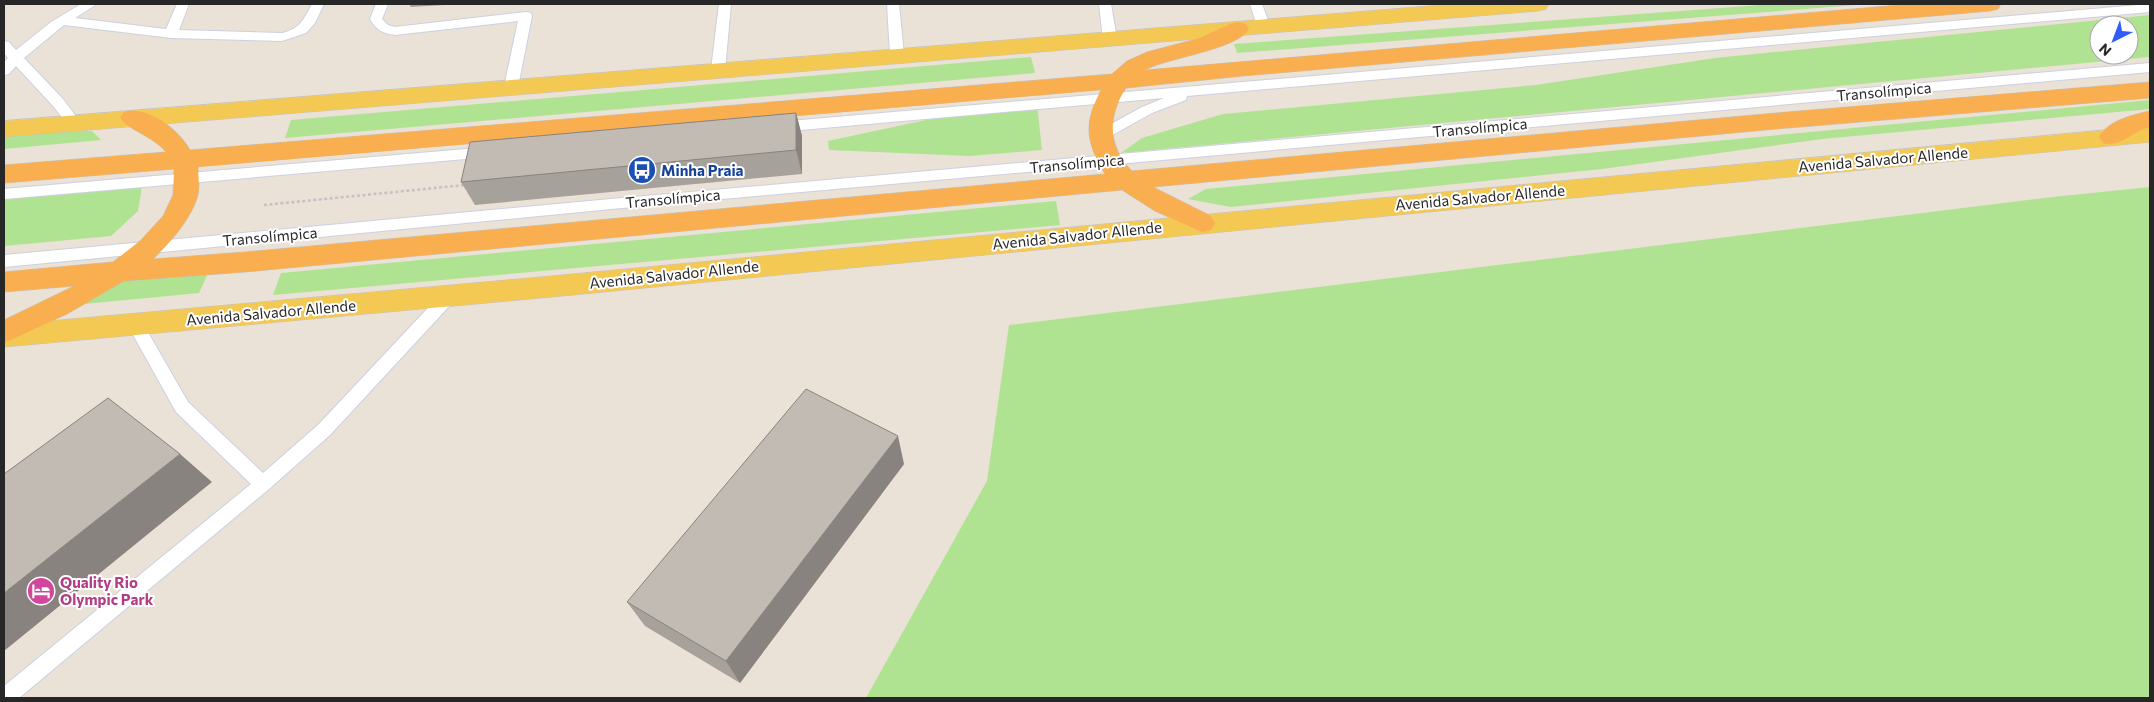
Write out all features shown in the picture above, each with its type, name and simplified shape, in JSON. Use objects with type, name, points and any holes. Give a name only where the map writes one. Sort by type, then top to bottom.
[{"type":"highway","points":[[4,174],[186,169],[1046,88],[1113,89],[1990,4]]},
{"type":"highway","points":[[1202,223],[1140,191],[1125,180],[1109,160],[1102,147],[1100,121],[1113,89],[1134,67],[1158,56],[1217,40],[1238,29]]},
{"type":"highway","points":[[4,282],[121,271],[254,262],[1785,120],[2150,90]]},
{"type":"highway","points":[[4,332],[61,305],[121,271],[148,248],[169,226],[182,205],[186,169],[167,137],[152,126],[132,118]]},
{"type":"highway","points":[[2111,137],[2134,123],[2150,119]]},
{"type":"main road","points":[[4,129],[1538,4]]},
{"type":"main road","name":"Avenida Salvador Allende","points":[[4,336],[448,297],[1202,223],[2150,134]]},
{"type":"lane","points":[[4,72],[14,57],[62,21],[91,4]]},
{"type":"lane","points":[[171,34],[183,4]]},
{"type":"lane","points":[[62,21],[171,34],[282,37],[293,35],[306,28],[318,4]]},
{"type":"lane","points":[[382,4],[376,19],[385,30],[395,31],[528,10],[511,88]]},
{"type":"lane","points":[[718,70],[725,4]]},
{"type":"lane","points":[[893,4],[897,55]]},
{"type":"lane","points":[[1105,4],[1110,39]]},
{"type":"lane","points":[[1256,4],[1263,26]]},
{"type":"lane","points":[[762,128],[1113,89],[1197,90],[2150,8]]},
{"type":"lane","points":[[4,45],[62,105],[74,123]]},
{"type":"lane","name":"Transolímpica","points":[[4,261],[622,202],[2150,67]]},
{"type":"lane","points":[[1100,137],[1147,110],[1197,90]]},
{"type":"lane","points":[[4,194],[186,169],[276,169],[504,151]]},
{"type":"lane","points":[[4,698],[264,484],[324,430],[448,297]]},
{"type":"lane","points":[[135,324],[182,408],[264,484]]},
{"type":"path","points":[[264,204],[469,185]]},
{"type":"green space","points":[[1775,4],[1870,4],[1237,53],[1234,44]]},
{"type":"green space","points":[[2150,15],[2150,57],[2139,58],[2139,16]]},
{"type":"green space","points":[[2089,21],[2089,63],[1121,153],[1142,138],[1223,114],[1536,85],[1715,58]]},
{"type":"green space","points":[[1031,57],[1035,73],[285,138],[291,120]]},
{"type":"green space","points":[[2150,100],[2150,109],[1822,139],[1602,169],[1231,207],[1188,199],[1206,189]]},
{"type":"green space","points":[[1037,105],[1042,150],[969,156],[829,150],[828,141],[954,114]]},
{"type":"green space","points":[[92,131],[101,140],[4,149],[4,132]]},
{"type":"green space","points":[[142,186],[138,211],[111,236],[4,246],[4,198]]},
{"type":"green space","points":[[2150,187],[2150,698],[866,698],[987,481],[1009,325],[2053,197]]},
{"type":"green space","points":[[1056,201],[1060,225],[273,295],[281,273]]},
{"type":"green space","points":[[210,269],[199,293],[84,304],[115,276]]},
{"type":"building","points":[[796,113],[796,150],[461,182],[470,142]]},
{"type":"building","points":[[806,389],[898,436],[726,661],[627,602]]},
{"type":"building","points":[[108,398],[180,454],[4,593],[4,474]]},
{"type":"place","name":"Minha Praia","points":[[642,170]]},
{"type":"place","name":"Quality Rio Olympic Park","points":[[41,591]]}]
